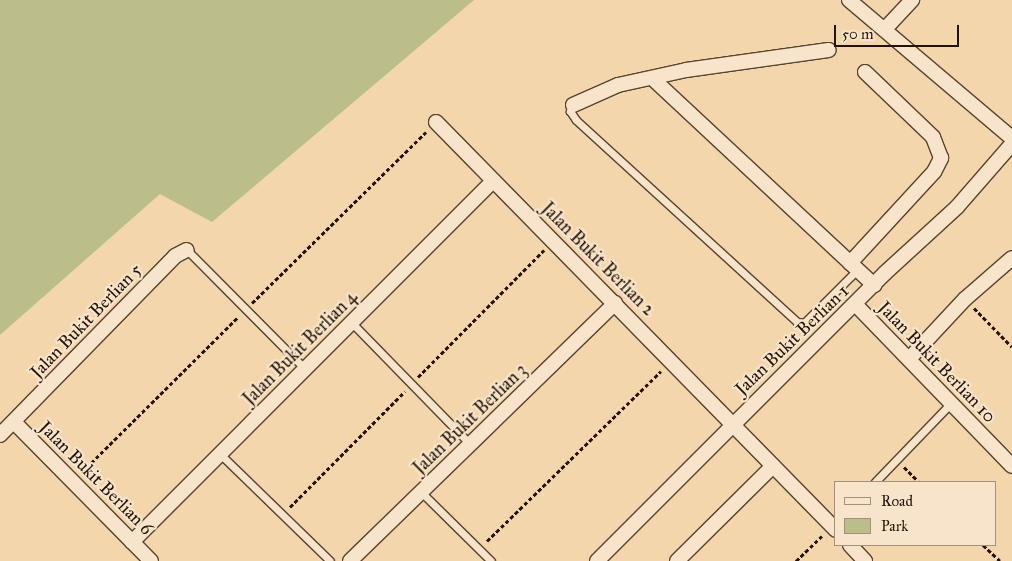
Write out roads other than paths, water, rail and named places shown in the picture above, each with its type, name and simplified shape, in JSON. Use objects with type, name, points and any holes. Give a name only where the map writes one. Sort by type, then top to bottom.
[{"type":"street","points":[[849,0],[1012,138]]},
{"type":"street","points":[[885,29],[912,0]]},
{"type":"street","points":[[574,105],[618,86],[652,78],[829,50]]},
{"type":"street","points":[[853,266],[934,172],[941,158],[933,136],[865,72]]},
{"type":"street","points":[[652,78],[874,285]]},
{"type":"street","name":"Jalan Bukit Berlian 2","points":[[436,122],[734,423],[773,466],[834,525]]},
{"type":"street","name":"Jalan Bukit Berlian 1","points":[[597,561],[874,285],[957,207],[1012,144]]},
{"type":"street","name":"Jalan Bukit Berlian 4","points":[[132,542],[493,181]]},
{"type":"street","name":"Jalan Bukit Berlian 5","points":[[0,435],[175,256],[187,250]]},
{"type":"street","points":[[909,359],[965,299],[1012,258]]},
{"type":"street","name":"Jalan Bukit Berlian 3","points":[[350,561],[615,303]]},
{"type":"street","name":"Jalan Bukit Berlian 10","points":[[856,305],[1012,466]]},
{"type":"street","name":"Jalan Bukit Berlian 6","points":[[14,422],[151,561]]},
{"type":"street","points":[[677,561],[773,466]]},
{"type":"street","points":[[851,546],[865,561]]},
{"type":"lane","points":[[574,105],[570,111],[576,120],[797,322],[804,323],[853,266]]},
{"type":"lane","points":[[187,250],[306,369]]},
{"type":"lane","points":[[352,323],[470,444]]},
{"type":"lane","points":[[876,481],[951,403]]},
{"type":"lane","points":[[220,454],[330,561]]},
{"type":"lane","points":[[421,492],[491,561]]}]
